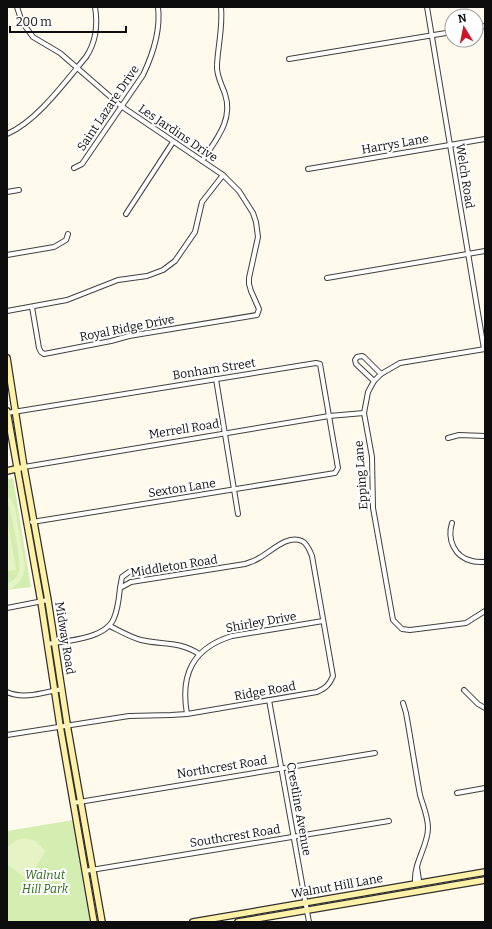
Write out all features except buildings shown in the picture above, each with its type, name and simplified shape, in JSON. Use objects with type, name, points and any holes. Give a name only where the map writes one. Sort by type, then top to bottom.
[{"type":"main road","name":"Midway Road","points":[[7,358],[77,782],[102,922]]},
{"type":"main road","name":"Midway Road","points":[[7,412],[36,571],[54,690],[94,922]]},
{"type":"main road","name":"Merrell Road","points":[[7,470],[24,467]]},
{"type":"main road","points":[[36,571],[43,570]]},
{"type":"main road","points":[[70,784],[77,782]]},
{"type":"main road","name":"Walnut Hill Lane","points":[[193,922],[485,872]]},
{"type":"main road","name":"Walnut Hill Lane","points":[[238,922],[485,880]]},
{"type":"main road","points":[[418,884],[419,891]]},
{"type":"street","name":"Les Jardins Drive","points":[[17,7],[22,22],[33,37],[60,53],[122,106],[223,175],[239,191],[256,222],[258,237],[249,284],[259,309]]},
{"type":"street","points":[[7,134],[22,125],[41,110],[77,68],[91,49],[95,39],[97,25],[95,7]]},
{"type":"street","name":"Saint Lazare Drive","points":[[74,168],[82,164],[136,87],[150,60],[158,36],[158,7]]},
{"type":"street","points":[[202,161],[221,131],[228,113],[226,95],[220,84],[217,66],[222,26],[221,7]]},
{"type":"street","name":"Welch Road","points":[[427,7],[484,349]]},
{"type":"street","points":[[289,60],[444,33]]},
{"type":"street","name":"Harrys Lane","points":[[308,169],[485,139]]},
{"type":"street","points":[[126,214],[174,142]]},
{"type":"street","points":[[7,312],[67,300],[118,280],[147,276],[163,270],[175,262],[195,232],[202,202],[223,175]]},
{"type":"street","points":[[7,192],[19,190]]},
{"type":"street","points":[[7,256],[54,246],[66,240],[68,234]]},
{"type":"street","points":[[327,278],[485,251]]},
{"type":"street","name":"Royal Ridge Drive","points":[[32,307],[39,348],[44,354],[129,336],[257,315],[259,309]]},
{"type":"street","name":"Epping Lane","points":[[484,349],[400,363],[381,374],[374,381],[368,392],[364,413],[372,457],[373,508],[393,620],[402,629],[410,630],[466,623],[485,611]]},
{"type":"street","points":[[374,381],[356,364],[355,360],[357,357],[364,357],[381,374]]},
{"type":"street","name":"Bonham Street","points":[[7,412],[15,412],[316,363],[320,364],[338,468]]},
{"type":"street","points":[[216,379],[238,514]]},
{"type":"street","name":"Merrell Road","points":[[24,467],[329,416],[364,413]]},
{"type":"street","points":[[448,438],[459,435],[485,436]]},
{"type":"street","name":"Sexton Lane","points":[[27,523],[335,473],[338,468]]},
{"type":"street","points":[[452,523],[450,531],[451,540],[454,549],[459,555],[473,562],[485,562]]},
{"type":"street","name":"Middleton Road","points":[[110,626],[116,612],[120,588],[130,582],[245,564],[260,558],[290,540],[302,541],[306,545]]},
{"type":"street","name":"Ridge Road","points":[[7,735],[135,715],[187,714],[317,692],[325,689],[330,684],[333,676],[312,556],[306,545]]},
{"type":"street","points":[[120,588],[122,577],[128,572],[137,572],[142,576],[143,580]]},
{"type":"street","points":[[7,608],[48,600]]},
{"type":"street","name":"Shirley Drive","points":[[187,714],[185,703],[188,673],[199,654],[213,643],[232,636],[323,621]]},
{"type":"street","points":[[47,644],[93,635],[110,626],[132,637],[150,642],[184,646],[199,654]]},
{"type":"street","points":[[7,692],[17,696],[62,689]]},
{"type":"street","points":[[464,690],[478,704],[485,708]]},
{"type":"street","name":"Crestline Avenue","points":[[269,700],[309,922]]},
{"type":"street","points":[[403,703],[421,798],[428,818],[426,841],[417,867],[420,880],[418,884]]},
{"type":"street","name":"Northcrest Road","points":[[73,803],[375,752]]},
{"type":"street","points":[[457,793],[485,788]]},
{"type":"street","name":"Southcrest Road","points":[[85,871],[388,821]]},
{"type":"green space","points":[[13,478],[31,587],[7,590],[7,479]]},
{"type":"green space","points":[[7,495],[15,508],[25,567],[20,581],[7,590],[7,584],[16,577],[20,566],[10,508],[7,502]]},
{"type":"green space","points":[[7,517],[16,570],[7,571]]},
{"type":"green space","name":"Walnut Hill Park","points":[[73,820],[90,922],[7,922],[7,831]]},
{"type":"green space","points":[[24,838],[35,841],[46,851],[29,877],[25,878],[7,864],[7,847],[15,841]]}]
